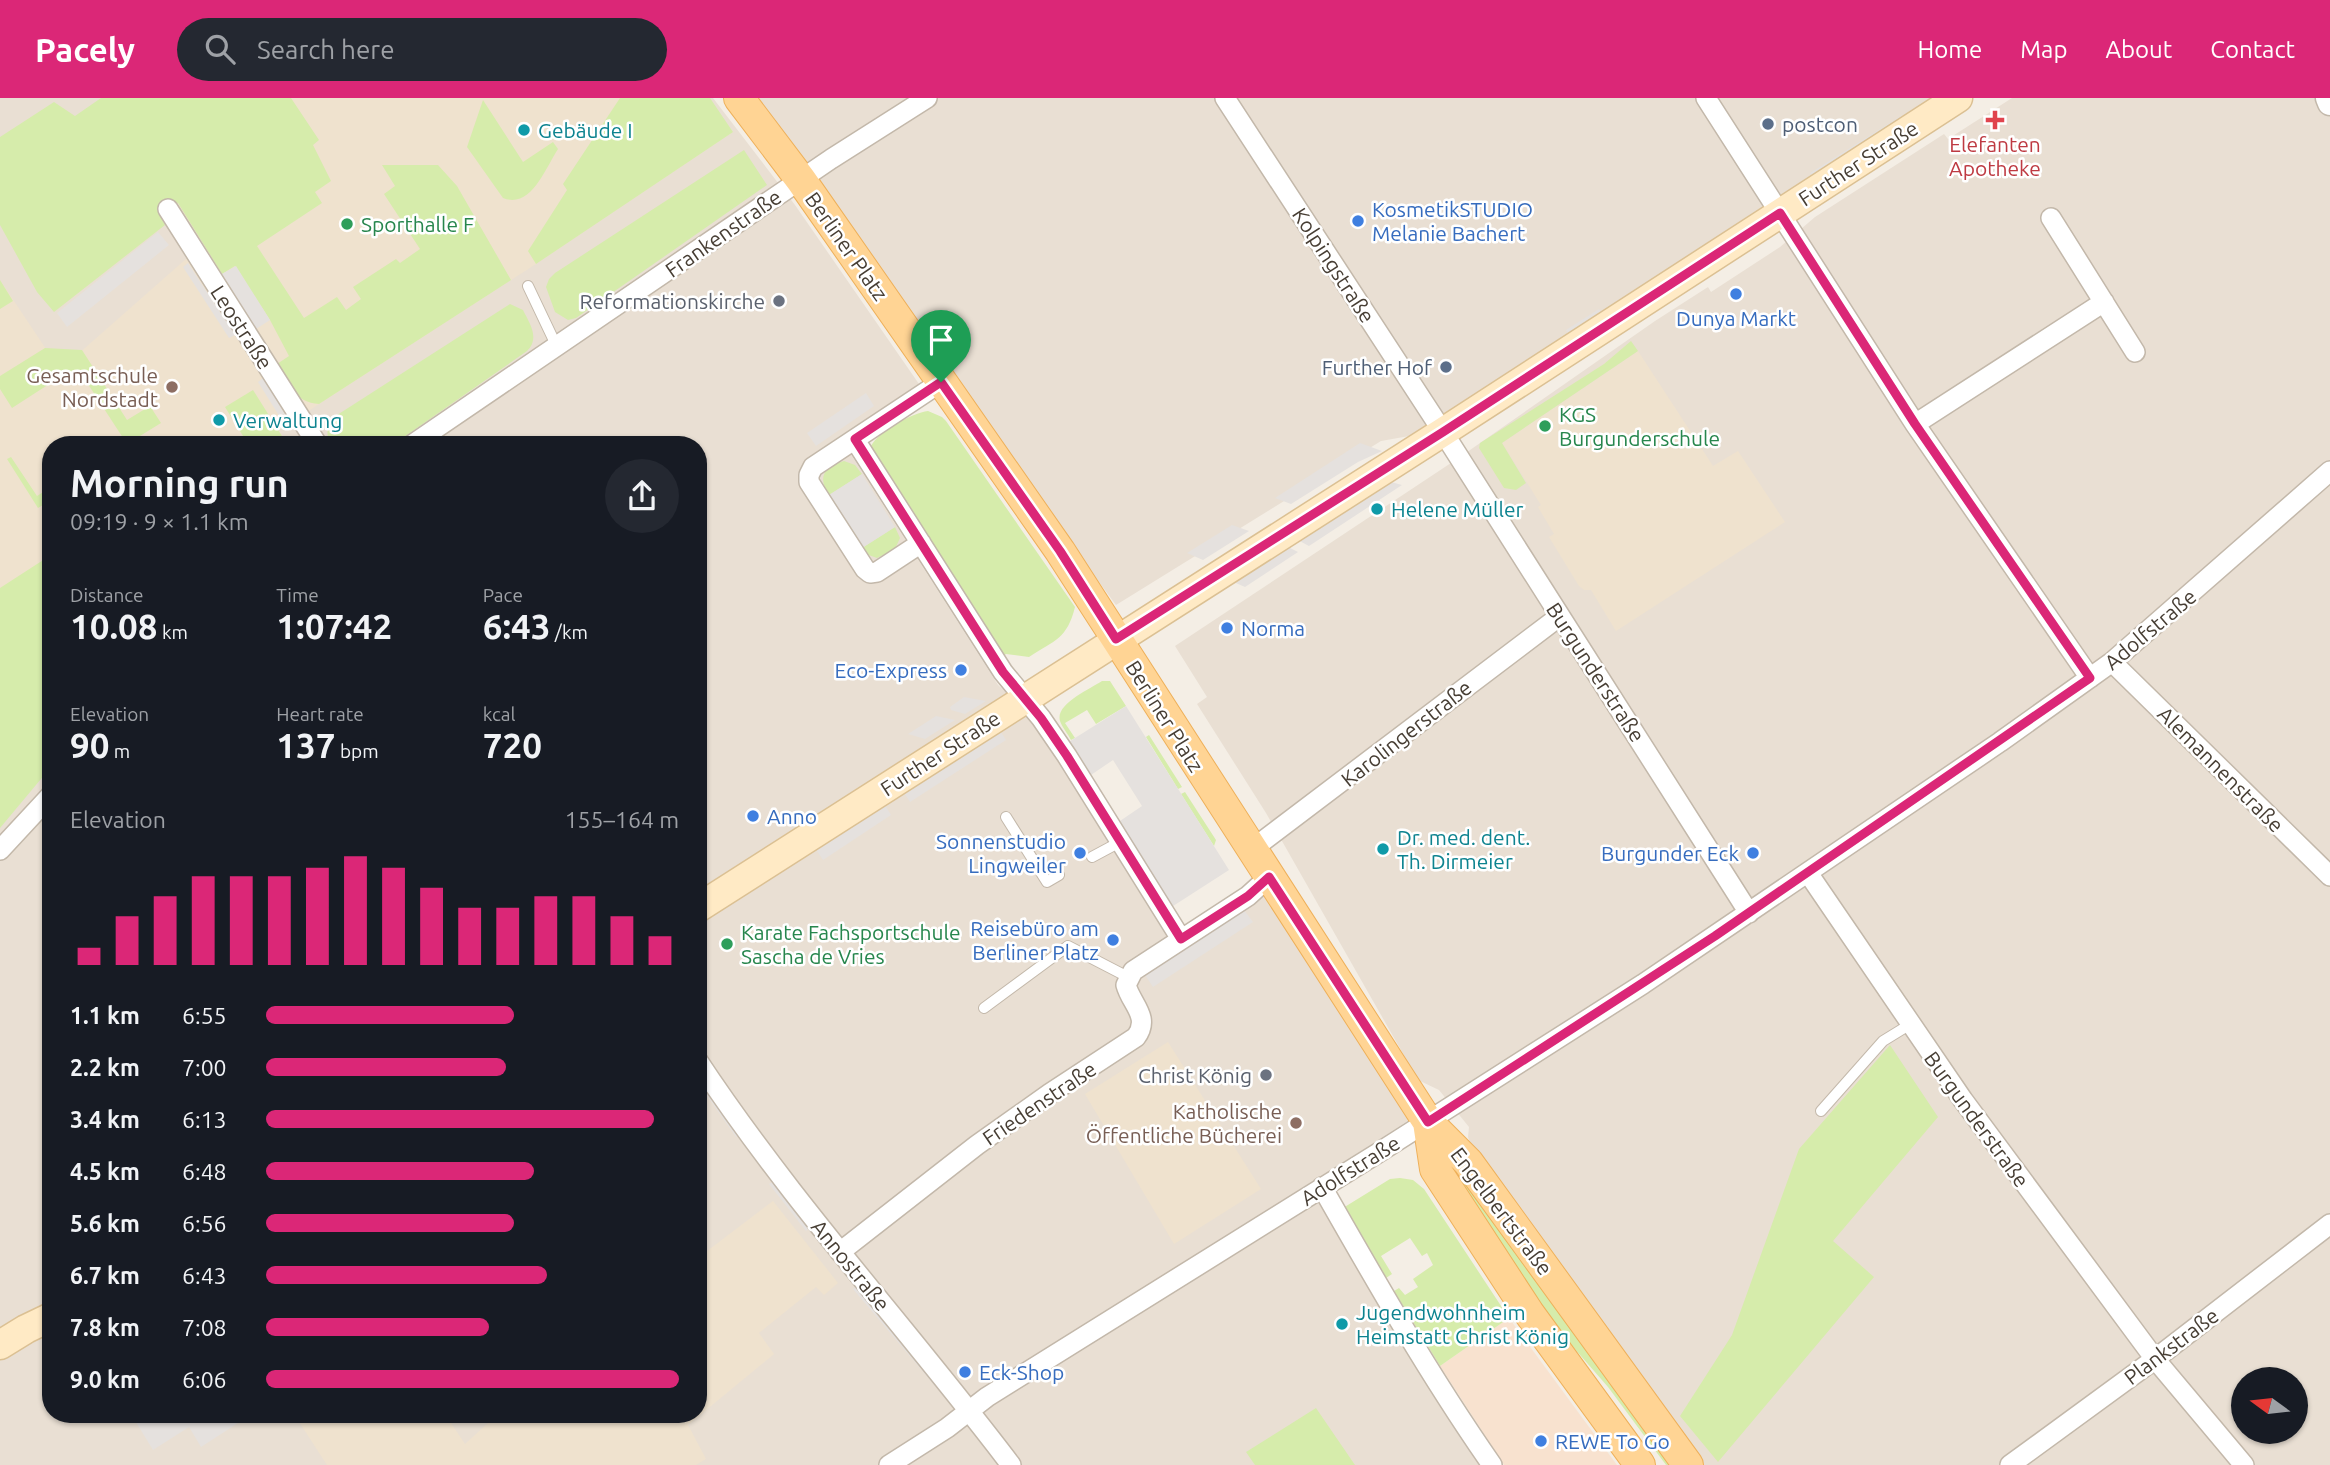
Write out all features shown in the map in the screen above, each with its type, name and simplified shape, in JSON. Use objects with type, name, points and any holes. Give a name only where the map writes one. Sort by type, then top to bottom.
[{"type":"main road","name":"Berliner Platz","points":[[739,98],[801,180],[1060,551],[1428,1122]]},
{"type":"main road","name":"Further Straße","points":[[707,902],[1443,432],[1958,98]]},
{"type":"main road","name":"Engelbertstraße","points":[[1428,1122],[1435,1169],[1529,1313],[1640,1465]]},
{"type":"main road","name":"Engelbertstraße","points":[[1428,1122],[1468,1162],[1688,1465]]},
{"type":"main road","points":[[0,1345],[42,1321]]},
{"type":"street","name":"Frankenstraße","points":[[425,436],[801,180],[927,98]]},
{"type":"street","name":"Kolpingstraße","points":[[1225,98],[1443,432]]},
{"type":"street","points":[[1706,98],[1915,424],[2090,678]]},
{"type":"street","points":[[2328,98],[2330,103]]},
{"type":"street","name":"Leostraße","points":[[167,209],[312,436]]},
{"type":"street","points":[[2051,218],[2135,352]]},
{"type":"street","points":[[1915,424],[2104,302]]},
{"type":"street","points":[[921,543],[877,572],[870,573],[809,482],[808,475],[813,467],[941,382]]},
{"type":"street","name":"Burgunderstraße","points":[[1443,432],[1749,913]]},
{"type":"street","points":[[855,439],[1003,672],[1041,718],[1181,939]]},
{"type":"street","name":"Adolfstraße","points":[[889,1465],[947,1428],[969,1410],[1643,984],[1808,873],[2112,662],[2330,471]]},
{"type":"street","name":"Karolingerstraße","points":[[1251,850],[1560,617]]},
{"type":"street","name":"Alemannenstraße","points":[[2112,662],[2330,876]]},
{"type":"street","points":[[0,850],[42,805]]},
{"type":"street","name":"Burgunderstraße","points":[[1808,873],[1909,1024],[2155,1359],[2244,1465]]},
{"type":"street","points":[[1128,977],[1133,971],[1248,896],[1269,877]]},
{"type":"street","name":"Friedenstraße","points":[[840,1252],[977,1145],[1136,1037],[1143,1022],[1126,985],[1128,977]]},
{"type":"street","name":"Annostraße","points":[[707,1074],[737,1119],[840,1252],[1011,1465]]},
{"type":"street","points":[[1322,1187],[1387,1302],[1454,1410],[1492,1465]]},
{"type":"street","name":"Plankstraße","points":[[2010,1465],[2155,1359],[2330,1224]]},
{"type":"lane","points":[[528,286],[557,347]]},
{"type":"lane","points":[[1006,817],[1047,882],[1059,875]]},
{"type":"lane","points":[[1092,857],[1120,842]]},
{"type":"lane","points":[[984,1008],[1068,946],[1128,977]]},
{"type":"lane","points":[[1821,1111],[1883,1041],[1909,1024]]},
{"type":"shaded area","points":[[0,98],[713,98],[795,205],[919,384],[843,442],[998,685],[1039,723],[1180,946],[1264,893],[1409,1120],[1312,1183],[1384,1310],[1482,1465],[0,1465]]},
{"type":"shaded area","name":"Gesamtschule Nordstadt","points":[[238,98],[709,98],[733,132],[536,264],[279,430],[282,436],[42,436],[42,697],[0,657],[0,280],[60,370],[203,244],[177,203]]},
{"type":"shaded area","points":[[752,98],[1956,98],[1443,430],[1381,441],[1116,605],[948,377]]},
{"type":"shaded area","points":[[2012,98],[2330,98],[2330,1465],[1701,1465],[1474,1154],[1468,1137],[1469,1127],[1439,1090],[1418,1080],[1266,813],[1197,704],[1207,697],[1175,646],[1460,457],[1655,321],[1708,287],[1711,292],[1780,247],[1815,217],[1944,134],[1948,139]]},
{"type":"shaded area","points":[[1901,116],[1904,121],[1814,178],[1810,173]]},
{"type":"shaded area","points":[[158,232],[169,245],[67,327],[57,313]]},
{"type":"shaded area","points":[[188,263],[235,335],[229,338],[183,267]]},
{"type":"shaded area","points":[[236,266],[270,320],[256,329],[222,274]]},
{"type":"shaded area","points":[[1599,309],[1602,314],[1569,335],[1566,330]]},
{"type":"shaded area","name":"KGS Burgunderschule","points":[[1638,351],[1713,466],[1738,451],[1785,522],[1616,631],[1591,590],[1584,590],[1579,586],[1549,537],[1554,534],[1538,507],[1541,505],[1502,443]]},
{"type":"shaded area","points":[[263,378],[293,427],[288,430],[258,382]]},
{"type":"shaded area","points":[[866,393],[874,406],[816,446],[807,433]]},
{"type":"shaded area","points":[[1360,443],[1382,451],[1358,462],[1291,504],[1275,498]]},
{"type":"shaded area","points":[[862,474],[895,527],[862,548],[829,495]]},
{"type":"shaded area","points":[[1384,480],[1402,485],[1309,546],[1294,538]]},
{"type":"shaded area","points":[[1232,525],[1249,531],[1203,560],[1187,553]]},
{"type":"shaded area","points":[[1284,545],[1298,552],[1245,587],[1229,580]]},
{"type":"shaded area","points":[[964,697],[986,701],[965,714],[951,710],[950,707]]},
{"type":"shaded area","points":[[1126,706],[1229,870],[1170,908],[1117,823],[1142,806],[1113,760],[1088,777],[1067,743]]},
{"type":"shaded area","points":[[936,716],[955,720],[925,739],[908,734]]},
{"type":"shaded area","points":[[995,723],[1006,740],[910,802],[899,785]]},
{"type":"shaded area","points":[[880,797],[891,815],[823,860],[811,842]]},
{"type":"shaded area","points":[[1244,910],[1253,922],[1153,987],[1145,975]]},
{"type":"shaded area","points":[[1168,1042],[1261,1189],[1174,1244],[1085,1094]]},
{"type":"shaded area","points":[[707,1087],[740,1134],[736,1137],[707,1096]]},
{"type":"shaded area","points":[[774,1181],[810,1227],[806,1231],[769,1184]]},
{"type":"shaded area","points":[[773,1201],[838,1283],[824,1295],[816,1287],[759,1333],[774,1354],[707,1409],[707,1251]]},
{"type":"shaded area","points":[[858,1285],[941,1382],[936,1387],[853,1289]]},
{"type":"shaded area","points":[[1509,1318],[1617,1465],[1504,1465],[1440,1366]]},
{"type":"shaded area","points":[[136,1423],[238,1423],[201,1447],[189,1427],[153,1450]]},
{"type":"shaded area","points":[[300,1423],[451,1423],[465,1444],[488,1423],[690,1423],[688,1425],[706,1459],[696,1465],[327,1465]]},
{"type":"green space","points":[[101,98],[291,98],[319,140],[313,145],[331,181],[315,192],[322,203],[257,246],[304,318],[337,297],[346,310],[361,299],[353,287],[396,259],[400,263],[420,249],[384,194],[395,186],[382,165],[438,165],[457,186],[511,280],[319,404],[298,396],[283,379],[274,366],[289,356],[270,320],[235,266],[222,274],[178,203],[159,214],[165,225],[54,312],[37,292],[0,225],[0,137],[54,102],[75,116]]},
{"type":"green space","points":[[620,98],[710,98],[733,132],[536,264],[528,251],[567,190],[563,184]]},
{"type":"green space","points":[[483,100],[523,162],[553,142],[558,149],[536,185],[522,198],[503,198],[467,147]]},
{"type":"green space","points":[[744,150],[767,185],[576,318],[568,320],[555,312],[546,287],[555,273]]},
{"type":"green space","points":[[0,280],[13,301],[0,309]]},
{"type":"green space","points":[[510,304],[523,310],[533,336],[527,351],[405,436],[328,436],[334,417]]},
{"type":"green space","points":[[1631,341],[1638,351],[1502,443],[1526,483],[1516,490],[1504,488],[1479,448],[1480,443],[1604,364]]},
{"type":"green space","points":[[45,348],[82,350],[127,420],[150,406],[161,423],[140,436],[122,436],[84,378],[57,379],[12,408],[0,389],[0,376]]},
{"type":"green space","points":[[253,390],[282,436],[243,436],[225,407]]},
{"type":"green space","points":[[928,411],[946,421],[1075,607],[1068,626],[1059,638],[1029,657],[1006,654],[1003,656],[871,451],[875,440],[888,429],[913,415]]},
{"type":"green space","points":[[11,457],[37,496],[42,493],[42,506],[38,508],[7,459]]},
{"type":"green space","points":[[844,461],[855,465],[862,474],[829,495],[823,483],[824,474],[832,466]]},
{"type":"green space","points":[[895,527],[900,538],[895,549],[877,558],[866,554],[862,548]]},
{"type":"green space","points":[[42,561],[42,778],[0,828],[0,588]]},
{"type":"green space","points":[[1102,681],[1110,681],[1126,706],[1096,724],[1087,710],[1065,723],[1075,738],[1071,740],[1060,721],[1063,709]]},
{"type":"green space","points":[[1149,735],[1182,787],[1178,789],[1146,737]]},
{"type":"green space","points":[[1185,792],[1216,840],[1214,846],[1181,794]]},
{"type":"green space","points":[[1890,1045],[1938,1117],[1833,1241],[1874,1277],[1718,1462],[1680,1416],[1732,1335],[1799,1149]]},
{"type":"green space","points":[[1454,1164],[1674,1465],[1666,1465],[1608,1387],[1560,1332],[1449,1170]]},
{"type":"green space","points":[[1390,1179],[1413,1180],[1424,1189],[1509,1318],[1440,1366],[1394,1291],[1399,1288],[1405,1295],[1418,1287],[1413,1279],[1433,1265],[1427,1253],[1422,1256],[1410,1238],[1381,1256],[1392,1274],[1386,1278],[1343,1208]]},
{"type":"green space","points":[[1316,1408],[1355,1465],[1255,1465],[1246,1452]]},
{"type":"place","name":"Elefanten Apotheke","points":[[1995,120]]},
{"type":"place","name":"postcon","points":[[1768,124]]},
{"type":"place","name":"Gebäude I","points":[[524,130]]},
{"type":"place","name":"KosmetikSTUDIO Melanie Bachert","points":[[1358,221]]},
{"type":"place","name":"Sporthalle F","points":[[347,224]]},
{"type":"place","name":"Dunya Markt","points":[[1736,294]]},
{"type":"place","name":"Reformationskirche","points":[[779,301]]},
{"type":"place","name":"Further Hof","points":[[1446,367]]},
{"type":"place","name":"Gesamtschule Nordstadt","points":[[172,387]]},
{"type":"place","name":"Verwaltung","points":[[219,420]]},
{"type":"place","name":"KGS Burgunderschule","points":[[1545,426]]},
{"type":"place","name":"Helene Müller","points":[[1377,509]]},
{"type":"place","name":"Norma","points":[[1227,628]]},
{"type":"place","name":"Eco-Express","points":[[961,670]]},
{"type":"place","name":"Anno","points":[[753,816]]},
{"type":"place","name":"Dr. med. dent. Th. Dirmeier","points":[[1383,849]]},
{"type":"place","name":"Sonnenstudio Lingweiler","points":[[1080,853]]},
{"type":"place","name":"Burgunder Eck","points":[[1753,853]]},
{"type":"place","name":"Reisebüro am Berliner Platz","points":[[1113,940]]},
{"type":"place","name":"Karate Fachsportschule Sascha de Vries","points":[[727,944]]},
{"type":"place","name":"Christ König","points":[[1266,1075]]},
{"type":"place","name":"Katholische Öffentliche Bücherei","points":[[1296,1123]]},
{"type":"place","name":"Jugendwohnheim Heimstatt Christ König","points":[[1342,1324]]},
{"type":"place","name":"Eck-Shop","points":[[965,1372]]},
{"type":"place","name":"REWE To Go","points":[[1541,1441]]},
{"type":"route","points":[[1780,213],[1915,424],[2090,678],[1715,936],[1428,1122],[1269,877],[1248,896],[1181,939],[1067,756],[1041,718],[1003,672],[855,439],[941,382],[1060,551],[1116,639],[1443,432],[1780,213]]}]
